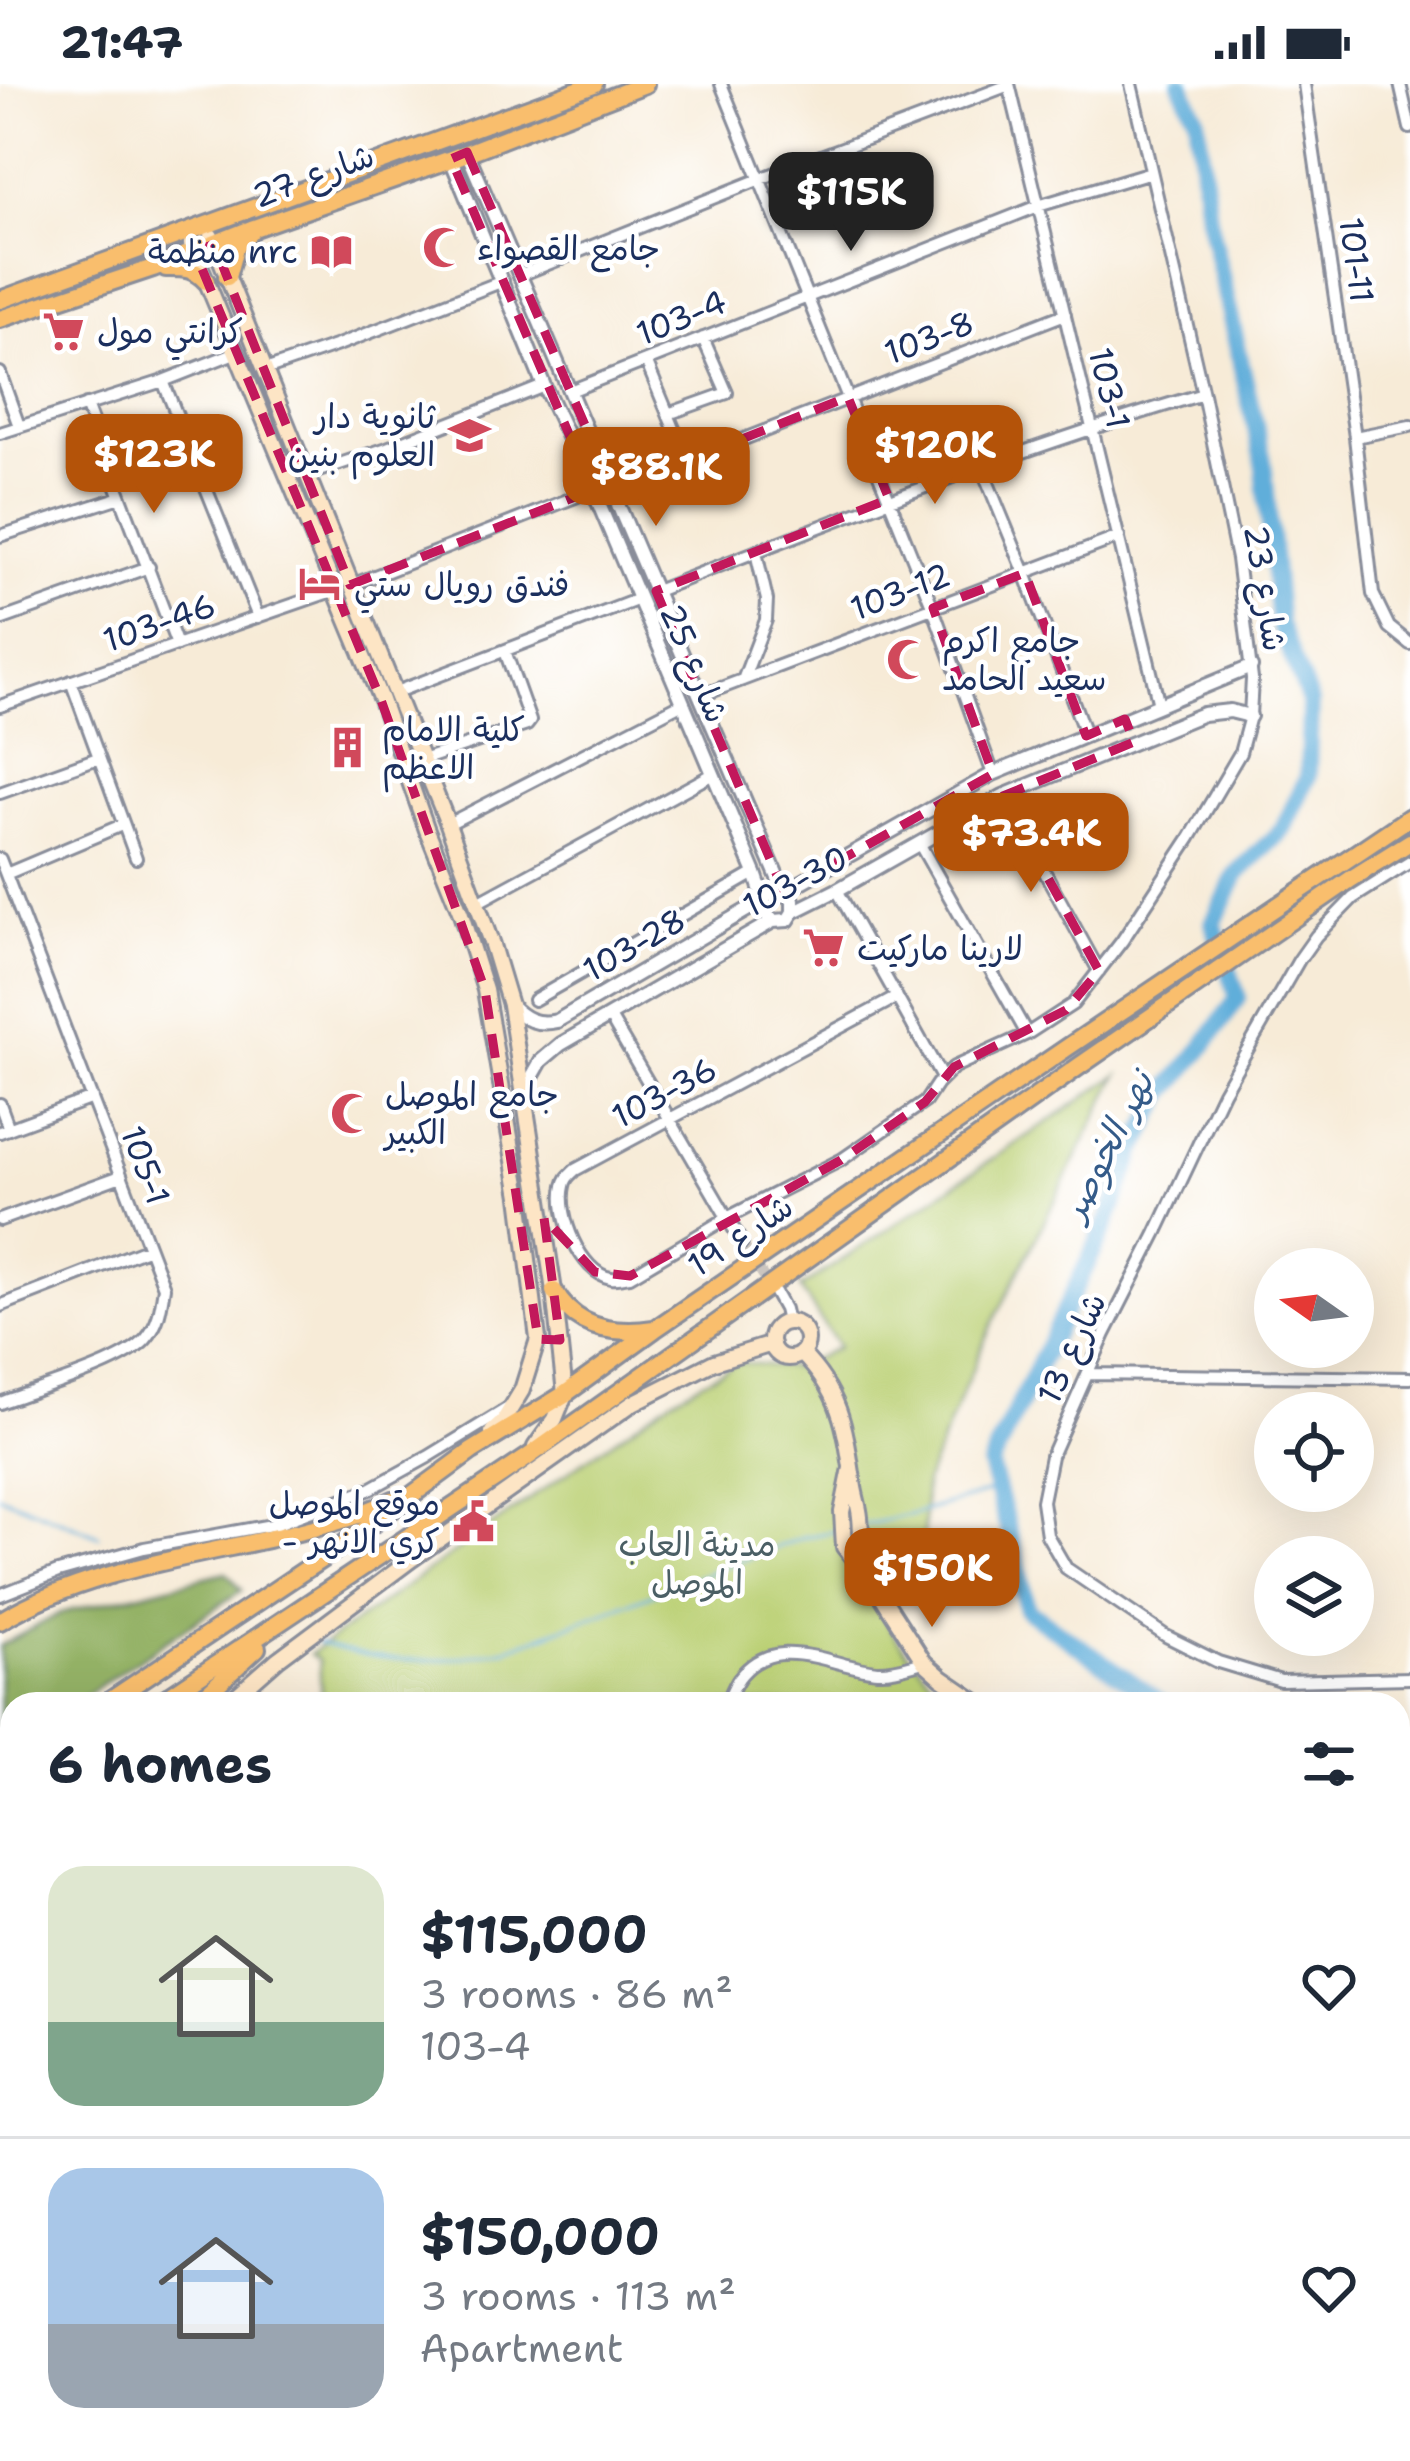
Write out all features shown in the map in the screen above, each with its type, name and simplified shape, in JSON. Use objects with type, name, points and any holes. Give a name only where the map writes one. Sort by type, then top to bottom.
[{"type":"main road","name":"شارع 27","points":[[0,300],[594,84]]},
{"type":"main road","name":"شارع 27","points":[[0,319],[153,268],[645,84]]},
{"type":"main road","points":[[208,226],[448,824],[510,1005],[565,1394],[555,1419],[525,1459]]},
{"type":"main road","points":[[227,277],[236,248],[254,228]]},
{"type":"main road","points":[[187,234],[381,700],[485,991],[520,1196],[538,1340],[515,1403],[502,1423],[472,1451]]},
{"type":"main road","points":[[153,268],[189,268],[206,280]]},
{"type":"main road","name":"شارع 19","points":[[123,1692],[1410,817]]},
{"type":"main road","name":"شارع 19","points":[[175,1692],[525,1459],[1078,1066],[1410,842]]},
{"type":"main road","points":[[1372,866],[1410,859]]},
{"type":"main road","points":[[554,1291],[570,1313],[596,1327],[625,1332],[655,1329]]},
{"type":"main road","points":[[787,1322],[799,1324],[806,1333],[807,1345],[795,1357],[783,1357],[772,1344],[776,1327],[787,1322]]},
{"type":"main road","points":[[538,1340],[560,1340]]},
{"type":"main road","points":[[241,1692],[278,1659],[633,1402],[714,1361],[772,1344]]},
{"type":"main road","points":[[801,1353],[824,1376],[849,1447],[868,1578]]},
{"type":"main road","points":[[851,1468],[842,1512],[842,1540],[848,1553],[924,1662],[962,1692]]},
{"type":"main road","points":[[0,1621],[51,1595],[105,1576],[330,1524],[379,1507],[435,1476]]},
{"type":"main road","points":[[423,1526],[434,1544]]},
{"type":"main road","points":[[210,1692],[313,1600]]},
{"type":"street","points":[[721,84],[933,608],[993,774]]},
{"type":"street","name":"شارع 23","points":[[614,1280],[630,1276],[727,1218],[842,1160],[926,1102],[942,1078],[970,1059],[1027,1034],[1073,1004],[1133,924],[1228,776],[1244,741],[1250,716],[1251,667],[1237,559],[1131,84]]},
{"type":"street","name":"101-11","points":[[1304,84],[1373,594],[1389,627],[1410,644]]},
{"type":"street","points":[[1400,84],[1410,125]]},
{"type":"street","points":[[520,275],[1009,85]]},
{"type":"street","name":"103-1","points":[[1009,85],[1159,705]]},
{"type":"street","name":"شارع 25","points":[[459,155],[520,275],[784,892],[793,900],[794,912]]},
{"type":"street","name":"شارع 25","points":[[459,155],[544,386],[640,599],[755,873],[764,911],[773,922]]},
{"type":"street","name":"103-4","points":[[570,391],[1038,206],[1150,172]]},
{"type":"street","points":[[265,370],[502,281]]},
{"type":"street","name":"103-8","points":[[613,490],[1065,314]]},
{"type":"street","points":[[668,414],[728,392],[703,338]]},
{"type":"street","points":[[0,433],[237,352]]},
{"type":"street","points":[[646,361],[688,460]]},
{"type":"street","points":[[0,373],[19,426]]},
{"type":"street","points":[[163,381],[258,617]]},
{"type":"street","points":[[307,475],[544,386]]},
{"type":"street","points":[[656,591],[889,499],[1092,427],[1203,394]]},
{"type":"street","points":[[86,405],[177,645]]},
{"type":"street","points":[[1354,437],[1410,427]]},
{"type":"street","points":[[981,466],[1086,736]]},
{"type":"street","points":[[352,584],[593,490]]},
{"type":"street","points":[[0,536],[121,497]]},
{"type":"street","name":"103-12","points":[[700,696],[1119,537]]},
{"type":"street","points":[[743,680],[766,620],[767,600],[756,552]]},
{"type":"street","points":[[0,620],[149,568]]},
{"type":"street","name":"103-46","points":[[0,706],[334,590]]},
{"type":"street","points":[[396,692],[640,599]]},
{"type":"street","points":[[422,760],[530,721],[506,651]]},
{"type":"street","name":"103-28","points":[[510,1005],[530,1020],[556,1021],[773,892],[784,892],[993,774],[1251,667]]},
{"type":"street","points":[[71,681],[136,858]]},
{"type":"street","points":[[448,824],[683,703]]},
{"type":"street","name":"103-30","points":[[524,1091],[535,1069],[561,1044],[1003,796],[1212,711],[1250,716]]},
{"type":"street","points":[[1125,719],[1134,742]]},
{"type":"street","points":[[0,793],[98,758]]},
{"type":"street","points":[[478,902],[713,774]]},
{"type":"street","points":[[1003,796],[1099,971]]},
{"type":"street","points":[[5,878],[122,825]]},
{"type":"street","points":[[919,842],[1027,1034]]},
{"type":"street","name":"105-1","points":[[0,859],[164,1287],[160,1315],[144,1342],[115,1360],[0,1403]]},
{"type":"street","name":"شارع 13","points":[[1410,859],[1353,898],[1299,960],[1214,1109],[1105,1334],[1052,1456],[1042,1501],[1047,1535],[1066,1568],[1166,1636],[1218,1662],[1281,1681],[1410,1678]]},
{"type":"street","name":"103-28","points":[[534,1000],[755,873]]},
{"type":"street","points":[[837,890],[942,1078]]},
{"type":"street","name":"103-36","points":[[614,1280],[595,1272],[575,1245],[563,1198],[575,1170],[897,997]]},
{"type":"street","points":[[610,1017],[742,1244]]},
{"type":"street","points":[[0,1105],[4,1130],[92,1098]]},
{"type":"street","points":[[0,1220],[121,1176]]},
{"type":"street","points":[[0,1306],[149,1248]]},
{"type":"street","points":[[775,1294],[787,1322]]},
{"type":"street","points":[[1089,1374],[1410,1378]]},
{"type":"street","points":[[0,1595],[58,1572],[144,1548],[277,1524],[370,1489],[515,1403]]},
{"type":"street","points":[[732,1692],[747,1670],[785,1654],[806,1653],[881,1671],[924,1662]]},
{"type":"highlighted area","points":[[467,152],[613,490],[848,397],[889,499],[656,591],[784,892],[993,774],[933,608],[1025,573],[1086,736],[1125,719],[1134,742],[1003,796],[1099,971],[1066,1010],[954,1067],[925,1102],[841,1160],[630,1276],[595,1272],[544,1218],[560,1340],[538,1339],[485,990],[381,700],[195,252],[214,244],[350,585],[593,490],[451,159]]},
{"type":"green space","name":"مدينة العاب الموصل","points":[[1118,1075],[986,1337],[925,1482],[923,1558],[857,1573],[899,1642],[948,1692],[321,1692],[319,1661],[310,1654],[676,1396],[738,1362],[796,1368],[838,1347],[800,1288]]},
{"type":"green space","points":[[226,1572],[242,1590],[90,1692],[0,1692],[0,1646],[61,1613]]},
{"type":"waterway","name":"نهر الخوصر","points":[[1146,1692],[1027,1610],[990,1465],[1164,1094],[1238,998],[1213,923],[1237,874],[1283,829],[1308,776],[1310,702],[1279,624],[1263,460],[1208,217],[1197,117],[1181,84]]},
{"type":"waterway","points":[[864,1525],[997,1490]]},
{"type":"waterway","points":[[0,1496],[99,1536]]},
{"type":"waterway","points":[[317,1643],[387,1658],[435,1660],[506,1649],[804,1537],[837,1531]]},
{"type":"tunnel","points":[[742,1243],[773,1291]]},
{"type":"place","name":"جامع القصواء","points":[[443,248]]},
{"type":"place","name":"منظمة nrc","points":[[332,251]]},
{"type":"place","name":"كرانتي مول","points":[[63,331]]},
{"type":"place","name":"ثانوية دار العلوم بنين","points":[[469,435]]},
{"type":"place","name":"فندق رويال ستي","points":[[320,584]]},
{"type":"place","name":"جامع اكرم سعيد الحامد","points":[[908,659]]},
{"type":"place","name":"كلية الامام الاعظم","points":[[348,748]]},
{"type":"place","name":"لارينا ماركيت","points":[[823,948]]},
{"type":"place","name":"جامع الموصل الكبير","points":[[351,1113]]},
{"type":"place","name":"موقع الموصل - كري الانهر","points":[[474,1522]]}]
